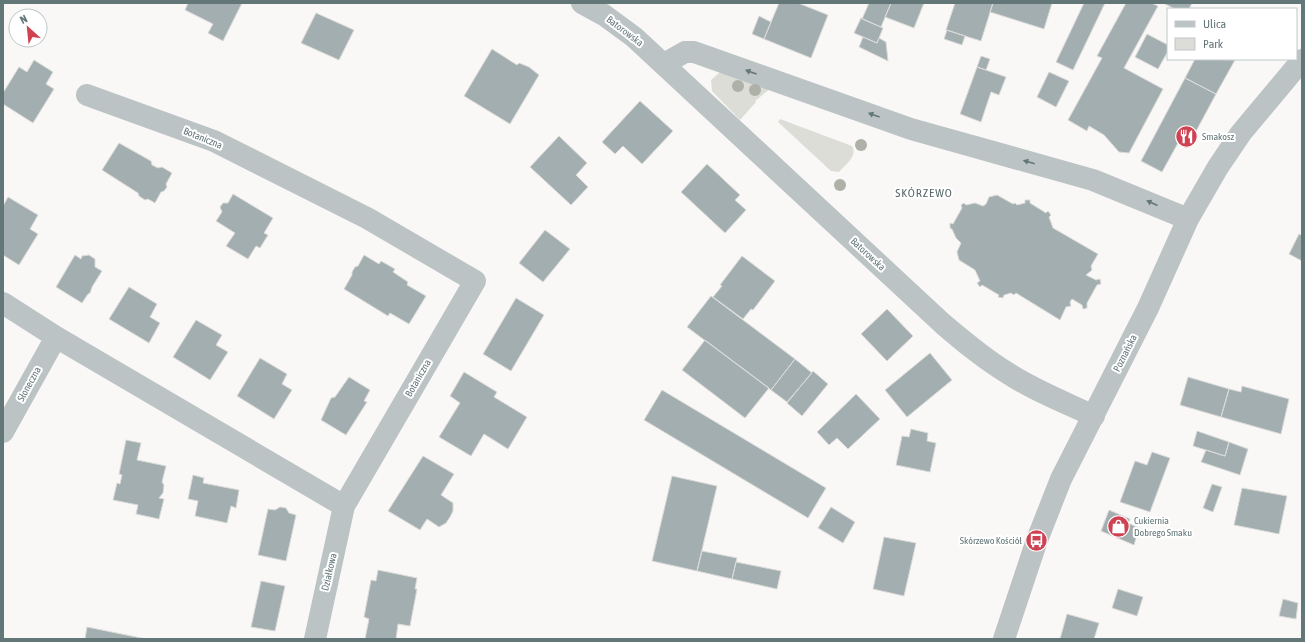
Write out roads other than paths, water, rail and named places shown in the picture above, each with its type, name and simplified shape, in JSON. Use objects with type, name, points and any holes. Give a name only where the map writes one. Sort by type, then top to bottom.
[{"type":"street","name":"Batorowska","points":[[582,3],[634,37],[942,324],[976,352],[1025,383],[1094,416]]},
{"type":"street","points":[[664,64],[685,52],[694,52],[911,128],[1093,180],[1188,219]]},
{"type":"street","name":"Poznańska","points":[[1004,639],[1037,540],[1061,479],[1148,308],[1188,219],[1218,167],[1237,138],[1302,60]]},
{"type":"street","name":"Poznańska","points":[[1281,86],[1302,72]]},
{"type":"street","name":"Botaniczna","points":[[88,95],[214,141],[367,218],[475,280],[344,506]]},
{"type":"street","points":[[3,303],[56,336],[344,506]]},
{"type":"street","name":"Słoneczna","points":[[3,432],[56,336]]},
{"type":"street","name":"Działkowa","points":[[314,639],[344,506]]},
{"type":"place","name":"Smakosz","points":[[1186,136]]},
{"type":"place","name":"Cukiernia Dobrego Smaku","points":[[1118,526]]},
{"type":"place","name":"Skórzewo Kościół","points":[[1037,540]]},
{"type":"district","name":"SKÓRZEWO","points":[[924,193]]}]
